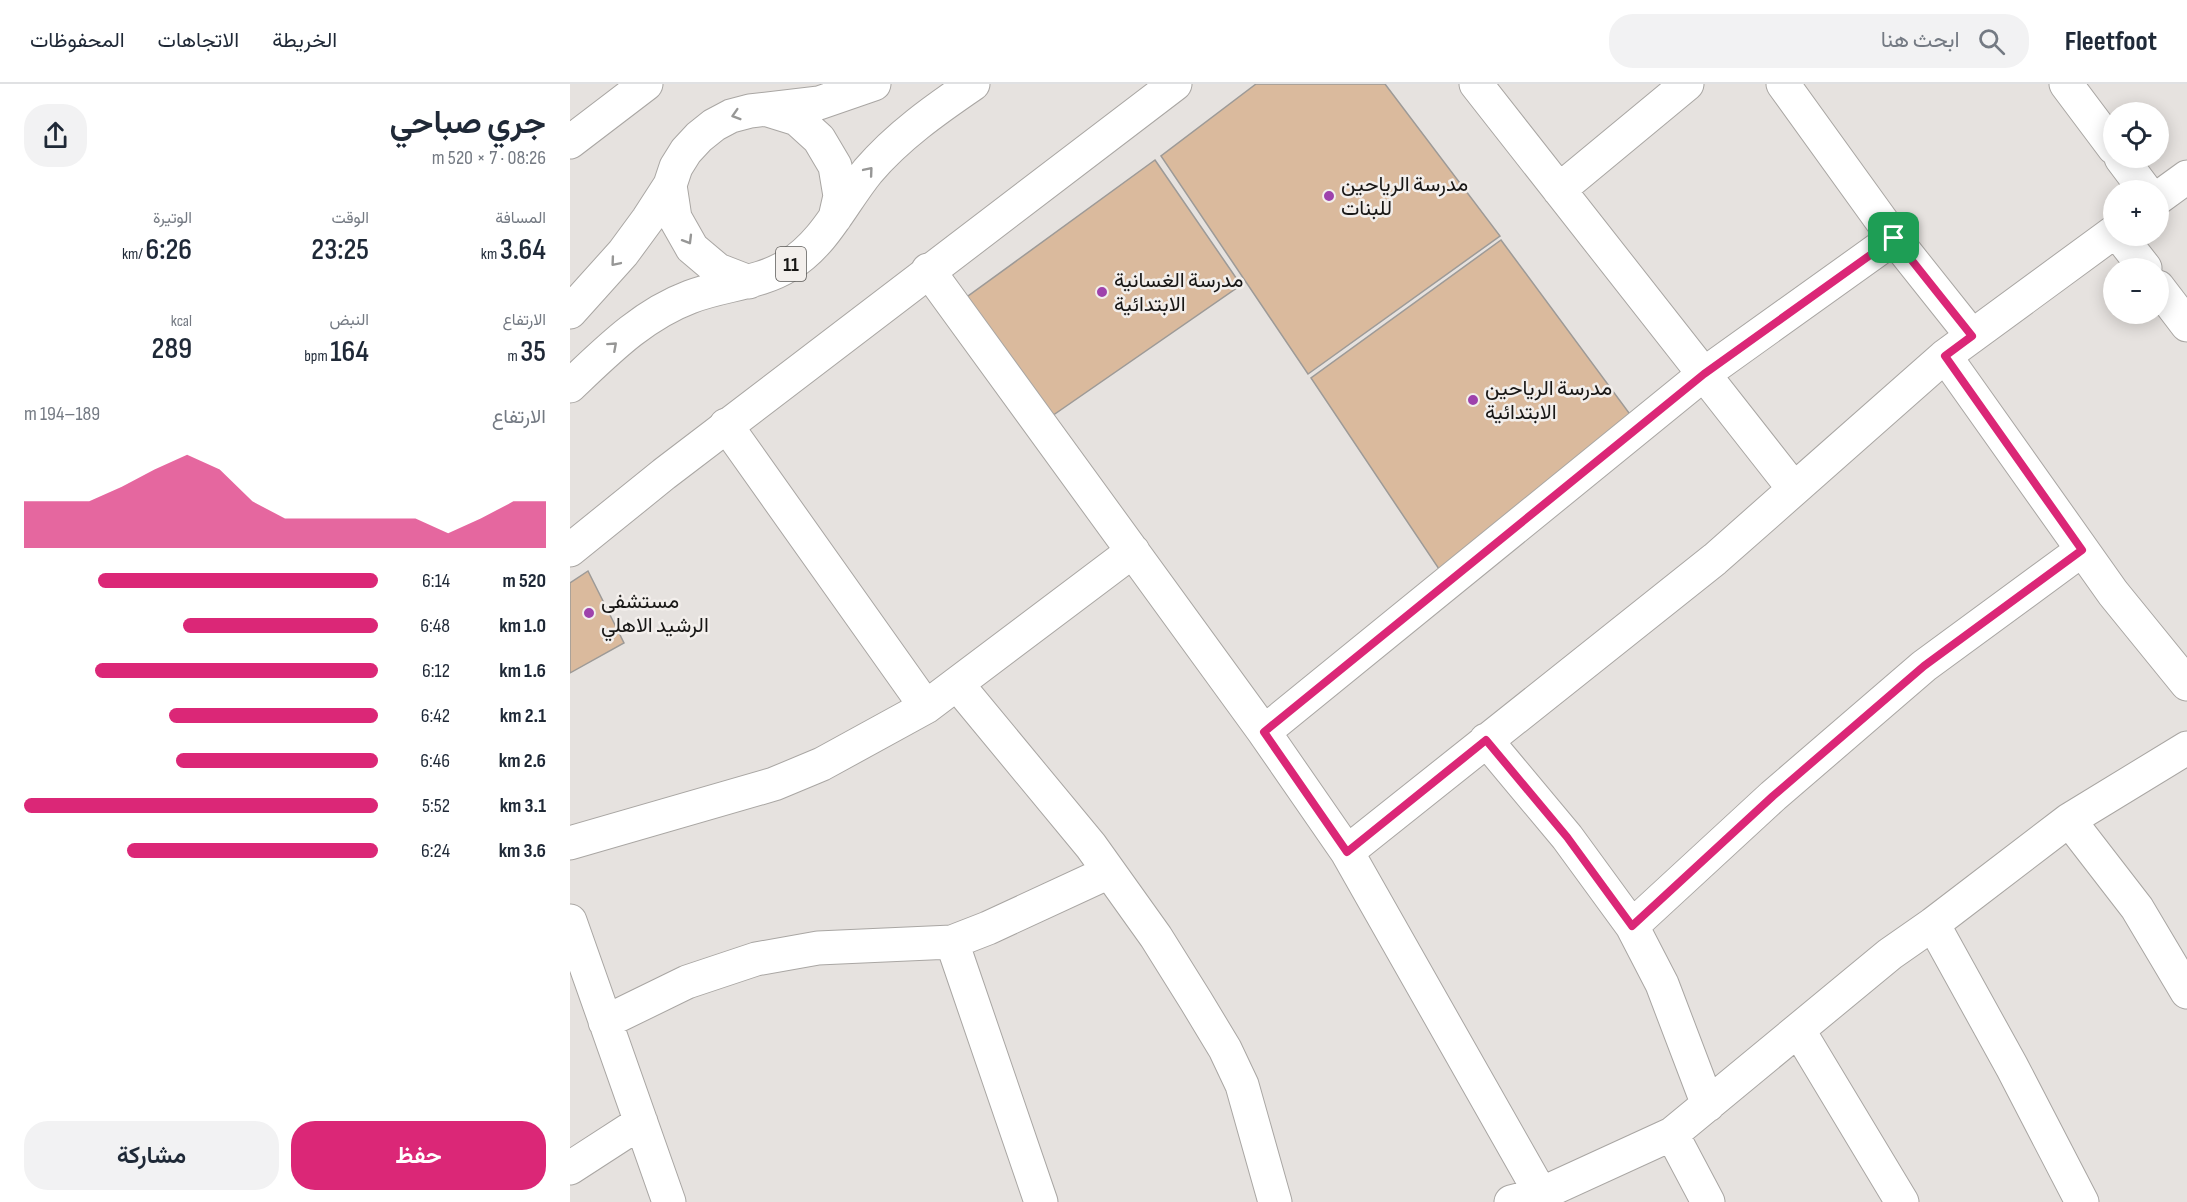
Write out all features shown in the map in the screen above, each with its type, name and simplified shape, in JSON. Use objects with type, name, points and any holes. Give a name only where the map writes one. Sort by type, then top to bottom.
[{"type":"main road","points":[[570,142],[646,84]]},
{"type":"main road","points":[[570,312],[623,253],[670,185],[676,167],[686,151],[706,131],[731,116],[819,103],[874,84]]},
{"type":"main road","name":"11","points":[[570,386],[620,339],[662,310],[690,297],[749,282],[790,265],[822,236],[869,171],[888,149],[909,130],[973,84]]},
{"type":"main road","points":[[570,550],[726,425],[1175,84]]},
{"type":"main road","points":[[1476,84],[1794,489]]},
{"type":"main road","points":[[1559,190],[1687,84]]},
{"type":"main road","points":[[1783,84],[1894,238],[1972,336]]},
{"type":"main road","points":[[2066,84],[2103,133]]},
{"type":"main road","points":[[768,110],[797,119],[819,139],[835,166],[840,196],[835,218]]},
{"type":"main road","points":[[2169,190],[2187,177]]},
{"type":"main road","points":[[670,185],[675,218],[692,248],[718,270],[749,282]]},
{"type":"main road","points":[[1264,732],[1704,374],[1894,238]]},
{"type":"main road","points":[[1347,852],[1715,560],[1945,356],[2103,240]]},
{"type":"main road","points":[[2128,246],[2137,258]]},
{"type":"main road","points":[[928,270],[1264,732],[1347,852],[1526,1198],[1672,1134],[1890,954],[2069,820],[2187,748]]},
{"type":"main road","points":[[2169,301],[2187,325]]},
{"type":"main road","points":[[1945,356],[2113,593],[2183,672]]},
{"type":"main road","points":[[726,425],[926,707]]},
{"type":"main road","points":[[1632,926],[1773,796],[1924,666],[2082,550]]},
{"type":"main road","points":[[570,843],[774,784],[822,764],[926,707],[1133,551]]},
{"type":"main road","points":[[957,684],[1091,846],[1156,937],[1225,1049],[1242,1085],[1275,1202]]},
{"type":"main road","points":[[1486,740],[1567,837],[1632,926],[1662,984],[1708,1104]]},
{"type":"main road","points":[[2069,820],[2137,908],[2187,992]]},
{"type":"main road","points":[[605,1022],[687,982],[756,959],[818,948],[952,942],[1109,872]]},
{"type":"main road","points":[[570,921],[669,1202]]},
{"type":"main road","points":[[1933,924],[2012,1067],[2082,1202]]},
{"type":"main road","points":[[952,942],[1041,1202]]},
{"type":"main road","points":[[1799,1030],[1902,1202]]},
{"type":"main road","points":[[570,1168],[641,1122]]},
{"type":"main road","points":[[1672,1134],[1708,1202]]},
{"type":"building","name":"مدرسة الرياحين للبنات","points":[[1256,84],[1385,84],[1500,236],[1308,374],[1161,156]]},
{"type":"building","name":"مدرسة الغسانية الابتدائية","points":[[1155,160],[1241,285],[1049,418],[964,299]]},
{"type":"building","name":"مدرسة الرياحين الابتدائية","points":[[1501,240],[1635,421],[1443,575],[1311,378]]},
{"type":"building","name":"مستشفى الرشيد الاهلي","points":[[588,571],[624,643],[570,673],[570,583]]},
{"type":"place","name":"مدرسة الرياحين للبنات","points":[[1329,196]]},
{"type":"place","name":"مدرسة الغسانية الابتدائية","points":[[1102,292]]},
{"type":"place","name":"مدرسة الرياحين الابتدائية","points":[[1473,400]]},
{"type":"place","name":"مستشفى الرشيد الاهلي","points":[[589,613]]},
{"type":"route","points":[[1894,238],[1972,336],[1945,356],[2082,550],[1924,666],[1773,796],[1632,926],[1567,837],[1486,740],[1347,852],[1264,732],[1704,374],[1894,238]]}]
